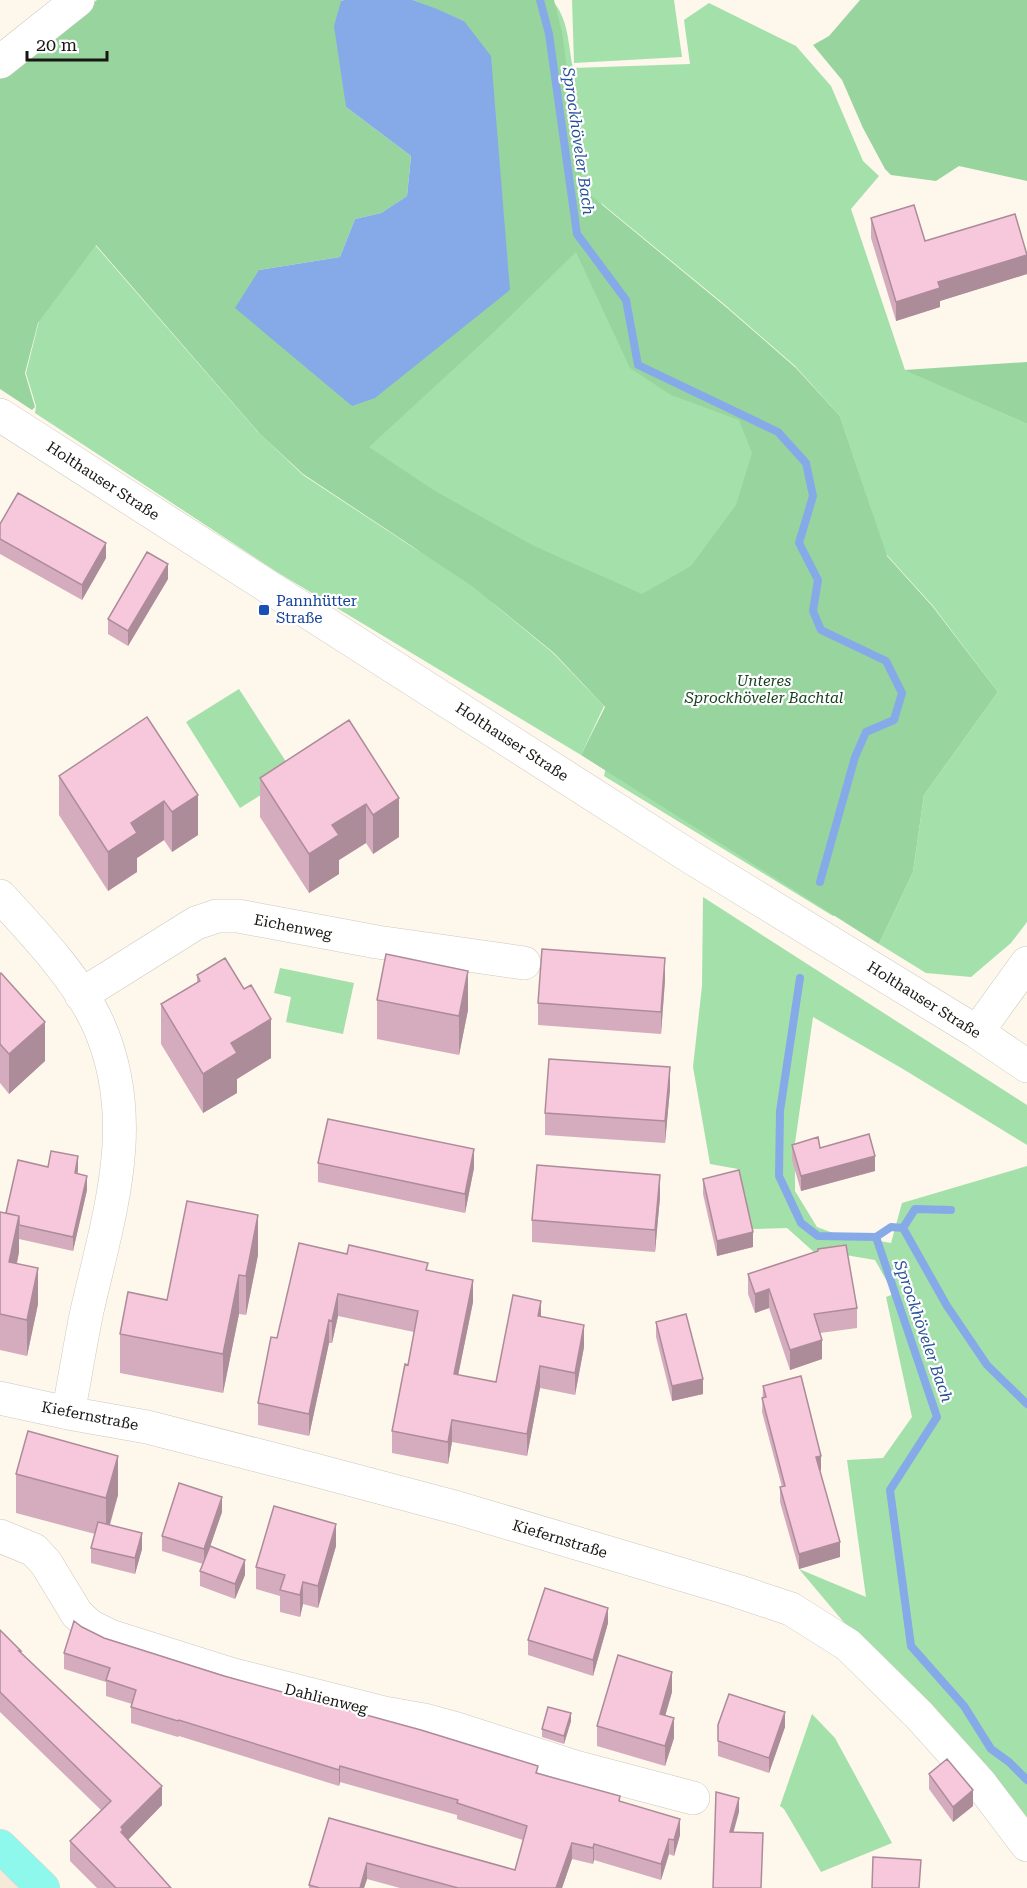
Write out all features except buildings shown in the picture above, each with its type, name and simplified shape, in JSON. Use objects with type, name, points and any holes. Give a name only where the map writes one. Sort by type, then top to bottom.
[{"type":"main road","points":[[0,1846],[43,1888]]},
{"type":"street","points":[[5,48],[78,0]]},
{"type":"street","name":"Holthauser Straße","points":[[0,415],[689,856],[977,1032],[1027,1066]]},
{"type":"street","points":[[0,896],[42,941],[81,995],[99,1025],[115,1071],[120,1102],[121,1128],[116,1188],[87,1314],[68,1413]]},
{"type":"street","name":"Eichenweg","points":[[81,995],[196,923],[228,915],[377,942],[524,963]]},
{"type":"street","points":[[977,1032],[1027,963]]},
{"type":"street","name":"Kiefernstraße","points":[[0,1400],[147,1427],[356,1481],[458,1508],[791,1609],[848,1645],[926,1722],[980,1783],[1027,1845]]},
{"type":"street","name":"Dahlienweg","points":[[0,1536],[34,1550],[46,1563],[77,1614],[90,1626],[110,1636],[230,1674],[458,1729],[575,1767],[693,1798]]},
{"type":"shaded area","points":[[0,1866],[24,1888],[0,1888]]},
{"type":"green space","name":"Unteres Sprockhöveler Bachtal","points":[[97,0],[344,0],[341,1],[346,107],[411,156],[407,196],[381,213],[355,219],[340,257],[259,270],[352,406],[464,21],[413,0],[554,0],[562,32],[583,189],[796,368],[840,416],[887,556],[933,607],[998,692],[924,795],[913,872],[879,944],[581,755],[605,707],[554,653],[472,586],[303,474],[260,434],[96,245],[38,323],[25,373],[35,407],[32,410],[0,389],[0,75],[64,23]],"holes":[[[576,252],[630,368],[671,395],[739,420],[752,453],[736,505],[691,566],[642,594],[534,546],[435,491],[369,447],[495,331]]]},
{"type":"green space","name":"Unteres Sprockhöveler Bachtal","points":[[552,0],[558,7],[565,24],[573,68],[690,64],[684,20],[709,3],[796,46],[831,86],[863,161],[879,176],[851,209],[905,370],[1027,424],[1027,922],[1011,943],[971,977],[926,973],[879,944],[913,872],[924,795],[998,692],[933,606],[886,554],[848,909],[833,916],[604,776],[609,753],[611,717],[595,682],[489,600],[553,653],[604,706],[581,755],[277,572],[35,413],[36,406],[26,373],[39,321],[95,245],[257,431],[303,475],[420,552],[323,478],[443,378],[559,268]],"holes":[[[601,203],[795,366],[840,416],[872,512],[608,219]]]},
{"type":"green space","points":[[572,0],[674,0],[682,57],[574,63]]},
{"type":"green space","points":[[860,0],[1027,0],[1027,181],[959,166],[936,181],[891,175],[885,169],[863,128],[842,80],[813,45],[829,36]]},
{"type":"green space","points":[[1027,362],[1027,424],[904,370]]},
{"type":"green space","points":[[239,689],[294,774],[240,808],[186,722]]},
{"type":"green space","points":[[703,897],[1027,1105],[1027,1145],[813,1017],[795,1143],[795,1191],[817,1227],[833,1233],[891,1243],[902,1203],[1027,1166],[1027,1828],[926,1720],[799,1569],[866,1597],[847,1460],[883,1458],[912,1417],[886,1297],[894,1294],[875,1260],[828,1252],[815,1253],[787,1228],[751,1229],[745,1195],[737,1173],[738,1169],[710,1164],[693,1067],[702,986]]},
{"type":"green space","points":[[280,968],[354,983],[343,1034],[286,1022],[291,997],[274,993]]},
{"type":"green space","points":[[812,1714],[835,1738],[892,1843],[821,1872],[784,1809],[780,1806]]},
{"type":"water","points":[[413,0],[437,9],[464,21],[491,56],[510,290],[375,398],[352,406],[235,308],[259,270],[340,257],[355,219],[381,213],[407,196],[411,156],[346,107],[334,26],[341,1]]},
{"type":"waterway","name":"Sprockhöveler Bach","points":[[540,0],[549,34],[577,234],[626,300],[638,365],[778,432],[806,463],[813,496],[799,543],[818,580],[813,611],[821,630],[886,661],[902,693],[894,720],[866,732],[855,757],[820,882]]},
{"type":"waterway","name":"Sprockhöveler Bach","points":[[800,978],[780,1111],[779,1176],[801,1223],[818,1236],[876,1237],[937,1417],[890,1490],[911,1646],[964,1706],[991,1749],[1009,1762],[1027,1780]]},
{"type":"waterway","points":[[876,1237],[891,1227],[903,1228],[915,1209],[951,1210]]},
{"type":"waterway","points":[[903,1228],[947,1306],[987,1365],[1027,1404]]},
{"type":"place","name":"Pannhütter Straße","points":[[264,610]]}]
